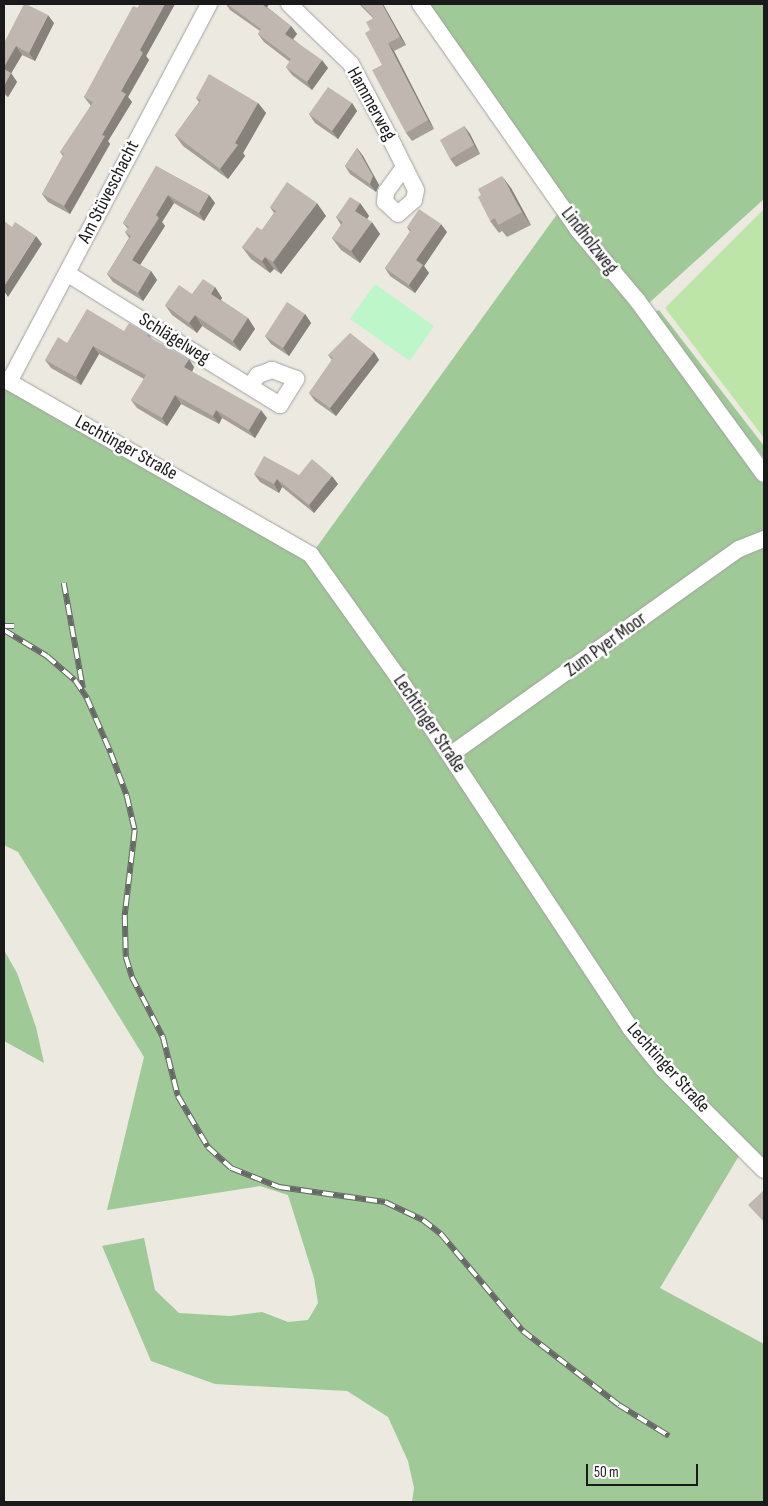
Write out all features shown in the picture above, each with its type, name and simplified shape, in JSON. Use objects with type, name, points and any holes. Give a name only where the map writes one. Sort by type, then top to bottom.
[{"type":"street","name":"Am Stüveschacht","points":[[6,380],[68,274],[132,145],[209,4]]},
{"type":"street","name":"Hammerweg","points":[[289,4],[351,64],[404,167]]},
{"type":"street","name":"Lindholzweg","points":[[420,4],[578,230],[637,300],[764,474]]},
{"type":"street","name":"Schlägelweg","points":[[68,274],[280,405],[296,379],[272,370],[258,375],[250,386]]},
{"type":"street","name":"Lechtinger Straße","points":[[6,380],[311,555],[450,755],[630,1028],[663,1069],[764,1170]]},
{"type":"street","name":"Zum Pyer Moor","points":[[450,755],[739,549],[764,538]]},
{"type":"green space","points":[[419,4],[764,4],[764,199],[639,312],[764,485],[764,1170],[743,1149],[660,1288],[764,1344],[764,1502],[412,1502],[414,1488],[408,1461],[388,1417],[347,1391],[215,1384],[151,1361],[102,1246],[144,1238],[155,1290],[179,1313],[230,1316],[262,1312],[288,1322],[308,1320],[318,1303],[314,1278],[288,1195],[260,1186],[107,1210],[144,1057],[18,852],[4,845],[4,379],[311,555],[563,206]]},
{"type":"green space","points":[[764,209],[764,438],[665,308]]},
{"type":"green space","points":[[375,284],[434,326],[410,361],[350,319]]},
{"type":"green space","points":[[659,310],[764,446],[764,458],[691,367],[653,313]]},
{"type":"green space","points":[[4,950],[17,973],[36,1027],[44,1063],[4,1041]]},
{"type":"building","points":[[24,4],[48,15],[29,53],[16,46],[4,67],[4,43]]},
{"type":"building","points":[[140,4],[165,4],[140,50],[143,53],[121,91],[126,94],[102,135],[105,136],[64,206],[42,194],[64,154],[60,152],[93,102],[84,97],[133,6],[138,8]]},
{"type":"building","points":[[227,4],[262,4],[291,26],[285,34],[322,60],[307,82],[286,67],[291,59],[258,34],[261,29]]},
{"type":"building","points":[[361,4],[382,4],[400,37],[388,43],[428,120],[406,133],[372,70],[382,65],[365,33],[370,30],[366,22],[374,18]]},
{"type":"building","points":[[4,69],[11,73],[4,86]]},
{"type":"building","points":[[209,74],[258,103],[235,143],[238,145],[220,169],[175,135],[201,100],[196,98]]},
{"type":"building","points":[[328,87],[352,103],[332,131],[309,114]]},
{"type":"building","points":[[464,126],[474,145],[450,159],[440,140]]},
{"type":"building","points":[[357,148],[373,176],[370,184],[345,166]]},
{"type":"building","points":[[156,166],[209,195],[199,213],[168,195],[156,215],[159,218],[132,260],[151,271],[138,293],[107,274],[131,236],[125,232],[129,227],[123,223]]},
{"type":"building","points":[[502,176],[522,212],[498,225],[495,218],[490,221],[478,197],[481,195],[478,189]]},
{"type":"building","points":[[287,182],[317,203],[273,262],[265,257],[262,261],[242,247],[257,227],[262,230],[276,211],[270,207]]},
{"type":"building","points":[[350,197],[360,203],[355,211],[372,222],[351,251],[332,238],[343,222],[336,217]]},
{"type":"building","points":[[419,209],[441,224],[416,260],[423,265],[409,285],[385,268],[411,230],[407,227]]},
{"type":"building","points":[[4,221],[12,227],[15,222],[36,236],[4,286]]},
{"type":"building","points":[[203,279],[215,287],[211,294],[248,318],[233,341],[195,315],[189,323],[165,305],[179,285],[192,294]]},
{"type":"building","points":[[287,302],[305,314],[283,348],[265,336]]},
{"type":"building","points":[[87,309],[124,331],[129,323],[149,334],[147,336],[189,359],[184,367],[261,410],[249,430],[216,410],[213,416],[175,395],[162,418],[131,400],[146,375],[93,346],[76,377],[45,360],[58,337],[67,343]]},
{"type":"building","points":[[350,333],[374,352],[330,408],[309,393],[333,358],[328,355]]},
{"type":"building","points":[[264,456],[299,475],[312,459],[332,476],[309,505],[277,479],[274,484],[254,474]]},
{"type":"building","points":[[764,1190],[764,1222],[748,1205]]},
{"type":"railway","points":[[64,583],[83,688]]},
{"type":"railway","points":[[4,626],[14,626]]},
{"type":"railway","points":[[4,630],[47,656],[75,680],[87,698],[111,753],[127,796],[135,830],[125,915],[126,957],[132,977],[163,1037],[178,1096],[208,1147],[231,1168],[279,1187],[385,1202],[423,1220],[441,1234],[523,1331],[619,1405],[669,1436]]}]
